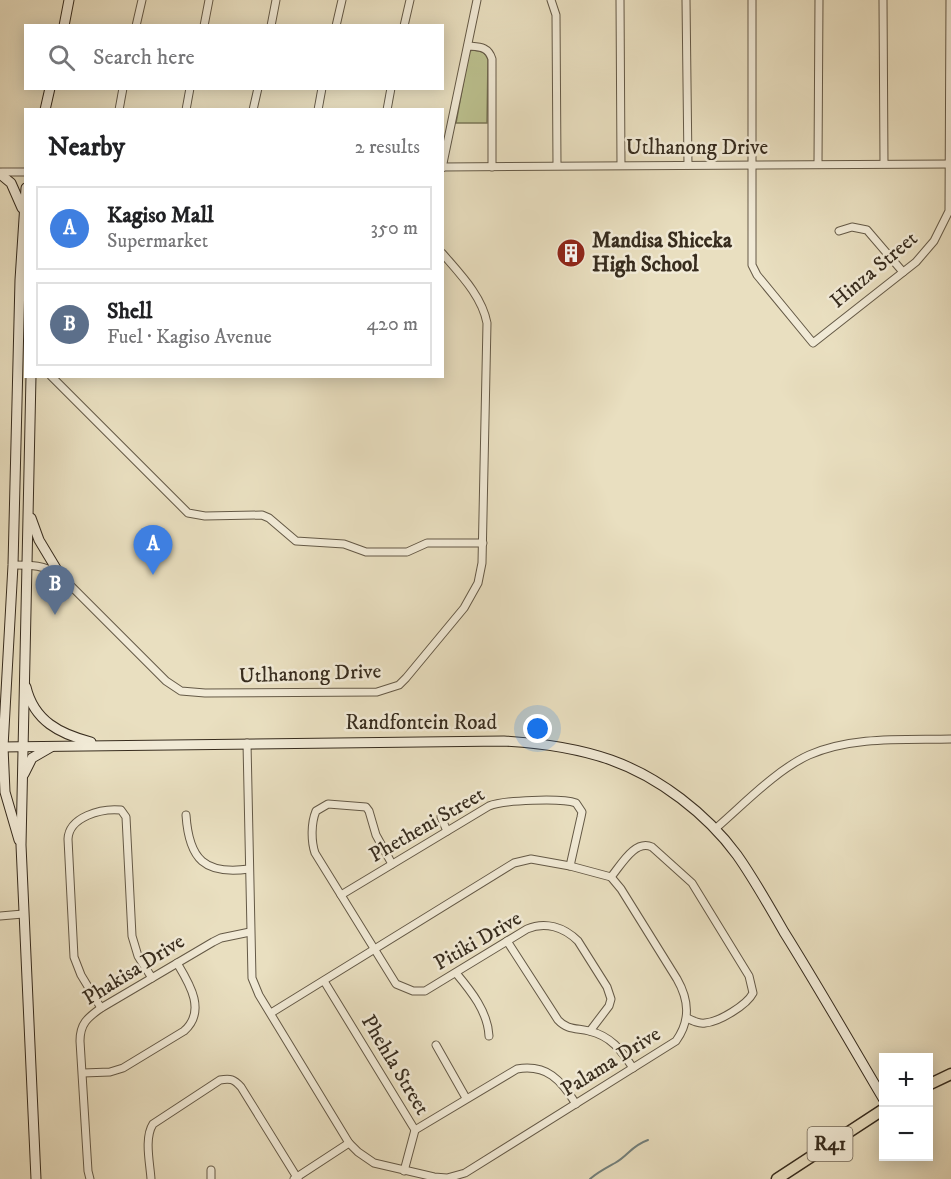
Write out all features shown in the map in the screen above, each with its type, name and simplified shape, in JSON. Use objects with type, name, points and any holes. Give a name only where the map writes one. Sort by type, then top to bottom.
[{"type":"main road","points":[[933,1083],[951,1074]]},
{"type":"main road","name":"R41","points":[[777,1179],[879,1112]]},
{"type":"street","points":[[64,24],[69,0]]},
{"type":"street","points":[[136,24],[142,0]]},
{"type":"street","points":[[204,24],[209,0]]},
{"type":"street","points":[[271,24],[276,0]]},
{"type":"street","points":[[336,24],[342,0]]},
{"type":"street","points":[[404,24],[410,0]]},
{"type":"street","points":[[444,163],[477,0]]},
{"type":"street","points":[[551,0],[556,15],[556,165]]},
{"type":"street","points":[[620,0],[621,165]]},
{"type":"street","points":[[686,0],[688,165]]},
{"type":"street","points":[[752,0],[753,165]]},
{"type":"street","points":[[818,164],[819,0]]},
{"type":"street","points":[[883,0],[884,163]]},
{"type":"street","name":"Hinza Street","points":[[753,165],[752,265],[813,343],[926,252],[946,219],[949,211],[951,164],[950,0]]},
{"type":"street","points":[[468,46],[484,48],[492,59],[492,167]]},
{"type":"street","points":[[45,108],[50,90]]},
{"type":"street","points":[[119,108],[123,90]]},
{"type":"street","points":[[186,108],[190,90]]},
{"type":"street","points":[[253,108],[258,90]]},
{"type":"street","points":[[318,108],[322,90]]},
{"type":"street","points":[[387,108],[391,90]]},
{"type":"street","name":"Utlhanong Drive","points":[[444,168],[556,165],[951,164]]},
{"type":"street","points":[[0,173],[24,172]]},
{"type":"street","points":[[0,173],[11,183],[23,210]]},
{"type":"street","points":[[5,792],[1,747],[13,565],[24,203]]},
{"type":"street","points":[[839,231],[852,227],[867,230],[903,272]]},
{"type":"street","name":"Utlhanong Drive","points":[[13,565],[45,567],[60,575],[166,681],[181,691],[205,693],[377,692],[399,685],[464,608],[478,583],[483,543],[487,323],[479,301],[444,257]]},
{"type":"street","points":[[31,378],[21,845],[36,1179]]},
{"type":"street","points":[[53,378],[188,513],[205,516],[266,516],[296,542],[344,544],[366,552],[407,552],[427,543],[483,543]]},
{"type":"street","points":[[28,510],[39,540],[60,575]]},
{"type":"street","points":[[24,675],[28,696],[33,706],[48,722],[69,736],[102,745]]},
{"type":"street","points":[[0,719],[5,701]]},
{"type":"street","points":[[715,829],[790,766],[825,749],[871,741],[951,739]]},
{"type":"street","name":"Randfontein Road","points":[[1,747],[504,741],[573,750],[612,760],[684,801],[715,829],[737,855],[816,983],[879,1091]]},
{"type":"street","name":"Palama Drive","points":[[248,743],[252,978],[270,1013],[349,1143],[374,1163],[434,1177],[458,1176],[481,1164],[676,1041],[687,1018]]},
{"type":"street","points":[[21,780],[32,758],[53,746]]},
{"type":"street","points":[[0,770],[21,845]]},
{"type":"street","name":"Phetheni Street","points":[[341,895],[489,806],[500,802],[571,801],[576,803],[582,812],[570,866]]},
{"type":"street","points":[[374,950],[314,849],[316,811],[323,805],[362,805],[366,807],[380,845],[392,864]]},
{"type":"street","points":[[101,1008],[81,975],[74,957],[68,839],[70,827],[76,821],[110,810],[121,810],[126,817],[132,936],[138,956],[152,978]]},
{"type":"street","points":[[186,815],[189,842],[203,861],[218,870],[229,872],[249,869]]},
{"type":"street","points":[[441,817],[447,831]]},
{"type":"street","points":[[270,1013],[519,861],[531,859],[611,877],[621,889],[685,993],[688,1004],[687,1018],[701,1023],[711,1022],[742,1005],[753,993],[749,976],[692,883],[652,847],[647,845],[637,847],[611,877]]},
{"type":"street","points":[[0,916],[23,914]]},
{"type":"street","name":"Pitiki Drive","points":[[374,950],[396,984],[413,991],[425,991],[527,929],[540,925],[567,931],[578,941],[607,987],[610,999],[609,1006],[590,1031]]},
{"type":"street","name":"Phakisa Drive","points":[[90,1179],[80,1041],[81,1027],[88,1016],[221,938],[250,932]]},
{"type":"street","points":[[507,941],[558,1020],[567,1028],[590,1031],[615,1042],[633,1068]]},
{"type":"street","points":[[83,1073],[110,1072],[123,1068],[189,1027],[194,1017],[193,991],[177,963]]},
{"type":"street","points":[[456,973],[489,1023],[489,1036]]},
{"type":"street","name":"Phehla Street","points":[[324,981],[415,1130],[404,1171]]},
{"type":"street","points":[[436,1045],[466,1098]]},
{"type":"street","points":[[415,1130],[510,1072],[522,1068],[546,1072],[554,1076],[565,1087],[576,1104]]},
{"type":"street","points":[[151,1179],[149,1132],[153,1124],[220,1080],[236,1081],[241,1087],[296,1178],[349,1143]]},
{"type":"street","points":[[211,1170],[212,1179]]},
{"type":"green space","points":[[469,51],[482,52],[488,60],[487,123],[456,123]]},
{"type":"waterway","points":[[590,1179],[648,1140]]},
{"type":"place","name":"Mandisa Shiceka High School","points":[[571,253]]},
{"type":"place","name":"Kagiso Mall","points":[[153,575]]},
{"type":"place","name":"Shell","points":[[55,615]]}]
